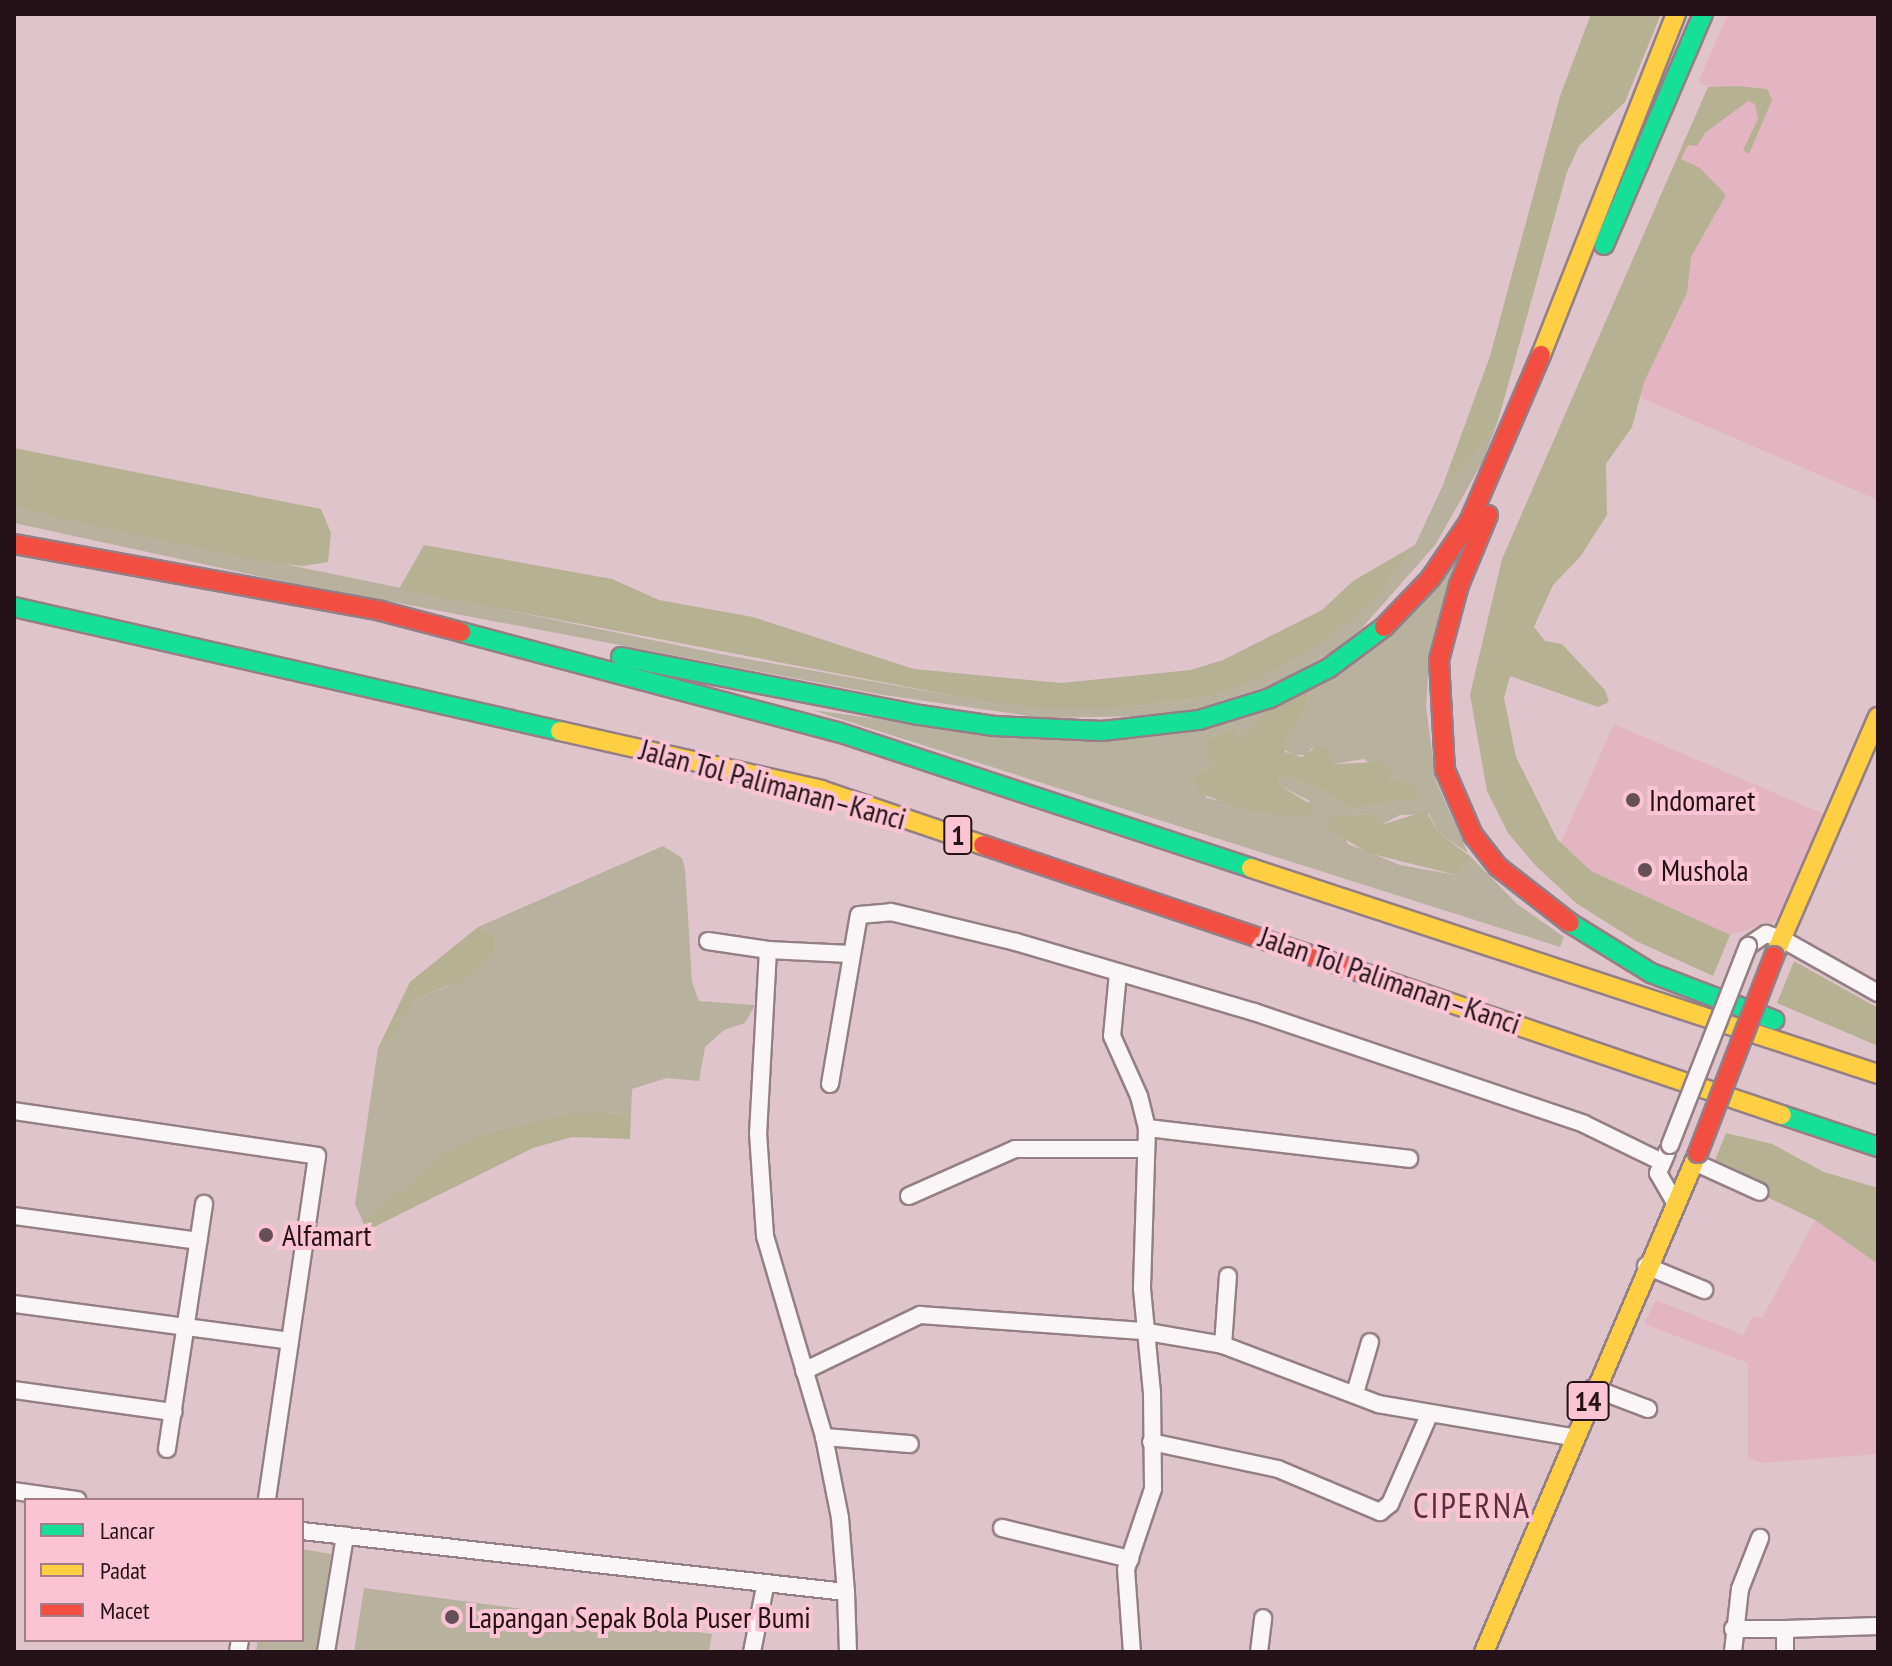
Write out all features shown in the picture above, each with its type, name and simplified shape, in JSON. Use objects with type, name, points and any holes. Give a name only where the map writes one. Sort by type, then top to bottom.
[{"type":"highway","points":[[381,611],[994,726],[1150,729],[1270,698],[1329,668],[1383,628],[1430,579],[1469,522],[1512,428],[1676,14]]},
{"type":"highway","points":[[1703,14],[1459,585],[1439,660],[1445,770],[1473,835],[1498,867],[1580,931],[1651,973],[1878,1062]]},
{"type":"highway","name":"1","points":[[14,544],[381,611],[852,737],[1878,1074]]},
{"type":"highway","name":"Jalan Tol Palimanan–Kanci","points":[[14,607],[821,790],[1878,1147]]},
{"type":"highway","name":"14","points":[[1484,1652],[1593,1388],[1696,1158],[1778,948],[1878,717]]},
{"type":"street","points":[[830,1084],[850,954],[862,912],[891,912],[1254,1012],[1584,1124],[1662,1162]]},
{"type":"street","points":[[1675,1203],[1659,1183],[1662,1162],[1748,946],[1766,934],[1778,948],[1878,993]]},
{"type":"street","points":[[708,941],[768,950],[850,954]]},
{"type":"street","points":[[768,950],[759,1167],[765,1236],[824,1437],[840,1518],[848,1652]]},
{"type":"street","points":[[1118,973],[1112,1036],[1139,1096],[1147,1128],[1142,1331],[1152,1392],[1153,1489],[1130,1559],[1124,1590],[1132,1652]]},
{"type":"street","points":[[14,1111],[317,1156],[267,1498]]},
{"type":"street","points":[[1147,1128],[1409,1159]]},
{"type":"street","points":[[909,1196],[1015,1149],[1146,1149]]},
{"type":"street","points":[[1696,1158],[1760,1192]]},
{"type":"street","points":[[167,1449],[204,1204]]},
{"type":"street","points":[[14,1216],[198,1241]]},
{"type":"street","points":[[1646,1266],[1704,1290]]},
{"type":"street","points":[[1223,1345],[1228,1276]]},
{"type":"street","points":[[14,1304],[290,1341]]},
{"type":"street","points":[[804,1371],[920,1315],[1142,1331],[1223,1345],[1355,1393],[1429,1415],[1572,1437]]},
{"type":"street","points":[[1355,1393],[1370,1342]]},
{"type":"street","points":[[1593,1388],[1648,1409]]},
{"type":"street","points":[[14,1390],[173,1412]]},
{"type":"street","points":[[1151,1442],[1278,1469],[1380,1512],[1390,1504],[1429,1415]]},
{"type":"street","points":[[824,1437],[910,1444]]},
{"type":"street","points":[[14,1491],[63,1498]]},
{"type":"street","points":[[1002,1528],[1130,1559]]},
{"type":"street","points":[[304,1531],[765,1587],[846,1592]]},
{"type":"street","points":[[326,1652],[345,1536]]},
{"type":"street","points":[[1733,1652],[1733,1629],[1740,1589],[1760,1538]]},
{"type":"street","points":[[752,1652],[765,1587]]},
{"type":"street","points":[[1259,1652],[1263,1618]]},
{"type":"street","points":[[1733,1629],[1878,1626]]},
{"type":"street","points":[[1785,1629],[1785,1652]]},
{"type":"shaded area","points":[[1591,14],[1661,14],[1625,102],[1579,146],[1567,172],[1498,421],[1480,450],[1443,485],[1490,356],[1560,96]]},
{"type":"shaded area","points":[[1728,14],[1878,14],[1878,500],[1583,373],[1708,87],[1698,82]]},
{"type":"shaded area","points":[[1708,87],[1767,89],[1772,100],[1749,154],[1743,150],[1758,119],[1755,104],[1748,101],[1705,133],[1697,146],[1688,145],[1681,159],[1700,168],[1726,195],[1691,257],[1687,293],[1644,382],[1632,427],[1606,464],[1607,515],[1580,557],[1553,585],[1534,627],[1545,641],[1562,644],[1605,690],[1609,702],[1598,707],[1510,676],[1504,698],[1516,757],[1557,839],[1591,871],[1730,935],[1713,976],[1636,941],[1576,903],[1536,866],[1508,833],[1487,791],[1470,695],[1502,559]]},
{"type":"shaded area","points":[[1498,421],[1482,463],[1435,545],[1362,628],[1334,651],[1272,685],[1196,709],[1146,716],[1044,718],[883,695],[267,578],[14,523],[14,508],[720,654],[965,698],[1115,708],[1205,698],[1255,680],[1376,598],[1415,545],[1443,485],[1480,450]]},
{"type":"shaded area","points":[[14,448],[321,509],[331,533],[328,562],[303,566],[265,562],[14,508]]},
{"type":"shaded area","points":[[424,545],[612,579],[659,600],[753,617],[914,669],[1061,683],[1191,670],[1223,660],[1322,610],[1353,581],[1415,545],[1376,598],[1325,641],[1256,680],[1205,698],[1115,708],[1041,708],[965,698],[399,589]]},
{"type":"shaded area","points":[[1459,554],[1429,659],[1426,707],[1436,781],[1468,853],[1438,832],[1429,814],[1400,815],[1381,825],[1376,814],[1336,815],[1348,844],[1400,865],[1456,875],[1471,857],[1517,904],[1564,937],[1560,947],[812,710],[992,734],[1267,710],[1239,741],[1235,742],[1233,727],[1208,739],[1215,762],[1201,772],[1206,798],[1294,816],[1310,801],[1281,786],[1278,775],[1323,790],[1351,809],[1419,798],[1416,786],[1394,781],[1364,759],[1333,764],[1312,748],[1306,755],[1293,755],[1282,748],[1284,739],[1305,713],[1309,690]]},
{"type":"shaded area","points":[[1309,690],[1305,713],[1284,739],[1285,752],[1302,757],[1319,745],[1328,749],[1333,764],[1381,762],[1389,766],[1390,779],[1416,786],[1420,798],[1351,809],[1323,790],[1278,775],[1281,786],[1315,807],[1311,814],[1294,816],[1242,809],[1199,793],[1194,778],[1214,762],[1207,752],[1208,739],[1233,727],[1239,741],[1267,710]]},
{"type":"shaded area","points":[[1614,724],[1824,814],[1778,920],[1730,935],[1591,871],[1561,843]]},
{"type":"shaded area","points":[[1426,811],[1438,832],[1471,857],[1456,875],[1368,853],[1325,827],[1336,815],[1376,814],[1381,825]]},
{"type":"shaded area","points":[[663,846],[682,858],[685,869],[692,982],[699,1001],[755,1005],[745,1023],[724,1030],[705,1047],[699,1081],[667,1078],[632,1089],[631,1116],[606,1113],[363,1222],[355,1204],[378,1048],[387,1043],[415,999],[449,986],[496,953],[495,936],[478,927]]},
{"type":"shaded area","points":[[478,927],[495,936],[496,953],[465,979],[415,999],[387,1043],[378,1048],[410,982]]},
{"type":"shaded area","points":[[1794,961],[1878,1008],[1878,1046],[1777,1003]]},
{"type":"shaded area","points":[[606,1113],[631,1116],[630,1139],[572,1137],[533,1148],[366,1231],[363,1222],[445,1154],[479,1136],[565,1115]]},
{"type":"shaded area","points":[[1726,1133],[1772,1144],[1824,1172],[1878,1188],[1878,1264],[1815,1220],[1711,1170]]},
{"type":"shaded area","points":[[1815,1220],[1878,1264],[1878,1454],[1761,1463],[1748,1458],[1748,1363],[1644,1324],[1656,1300],[1743,1335],[1753,1316],[1762,1318]]},
{"type":"shaded area","points":[[304,1549],[331,1554],[317,1652],[256,1652],[258,1642],[304,1642]]},
{"type":"shaded area","name":"Lapangan Sepak Bola Puser Bumi","points":[[364,1588],[712,1634],[709,1652],[354,1652]]},
{"type":"traffic: fast","points":[[1604,245],[1703,14]]},
{"type":"traffic: fast","points":[[14,607],[560,731]]},
{"type":"traffic: fast","points":[[621,657],[913,714],[994,726],[1102,731],[1199,720],[1270,698],[1329,668],[1384,627]]},
{"type":"traffic: fast","points":[[461,632],[838,732],[1251,868]]},
{"type":"traffic: fast","points":[[1570,923],[1651,973],[1774,1020]]},
{"type":"traffic: fast","points":[[1782,1115],[1878,1147]]},
{"type":"traffic: slow","points":[[1541,355],[1676,14]]},
{"type":"traffic: slow","points":[[1774,956],[1878,717]]},
{"type":"traffic: slow","points":[[560,731],[821,790],[983,845]]},
{"type":"traffic: slow","points":[[1251,868],[1878,1074]]},
{"type":"traffic: slow","points":[[1383,980],[1782,1115]]},
{"type":"traffic: slow","points":[[1484,1652],[1698,1153]]},
{"type":"traffic: jam","points":[[1384,627],[1430,579],[1469,522],[1541,355]]},
{"type":"traffic: jam","points":[[1488,515],[1459,585],[1439,660],[1445,770],[1473,835],[1498,867],[1570,923]]},
{"type":"traffic: jam","points":[[14,544],[381,611],[461,632]]},
{"type":"traffic: jam","points":[[983,845],[1383,980]]},
{"type":"traffic: jam","points":[[1698,1153],[1774,956]]},
{"type":"place","name":"Indomaret","points":[[1633,800]]},
{"type":"place","name":"Mushola","points":[[1645,870]]},
{"type":"place","name":"Alfamart","points":[[266,1235]]},
{"type":"place","name":"Lapangan Sepak Bola Puser Bumi","points":[[452,1617]]},
{"type":"district","name":"CIPERNA","points":[[1472,1506]]}]
